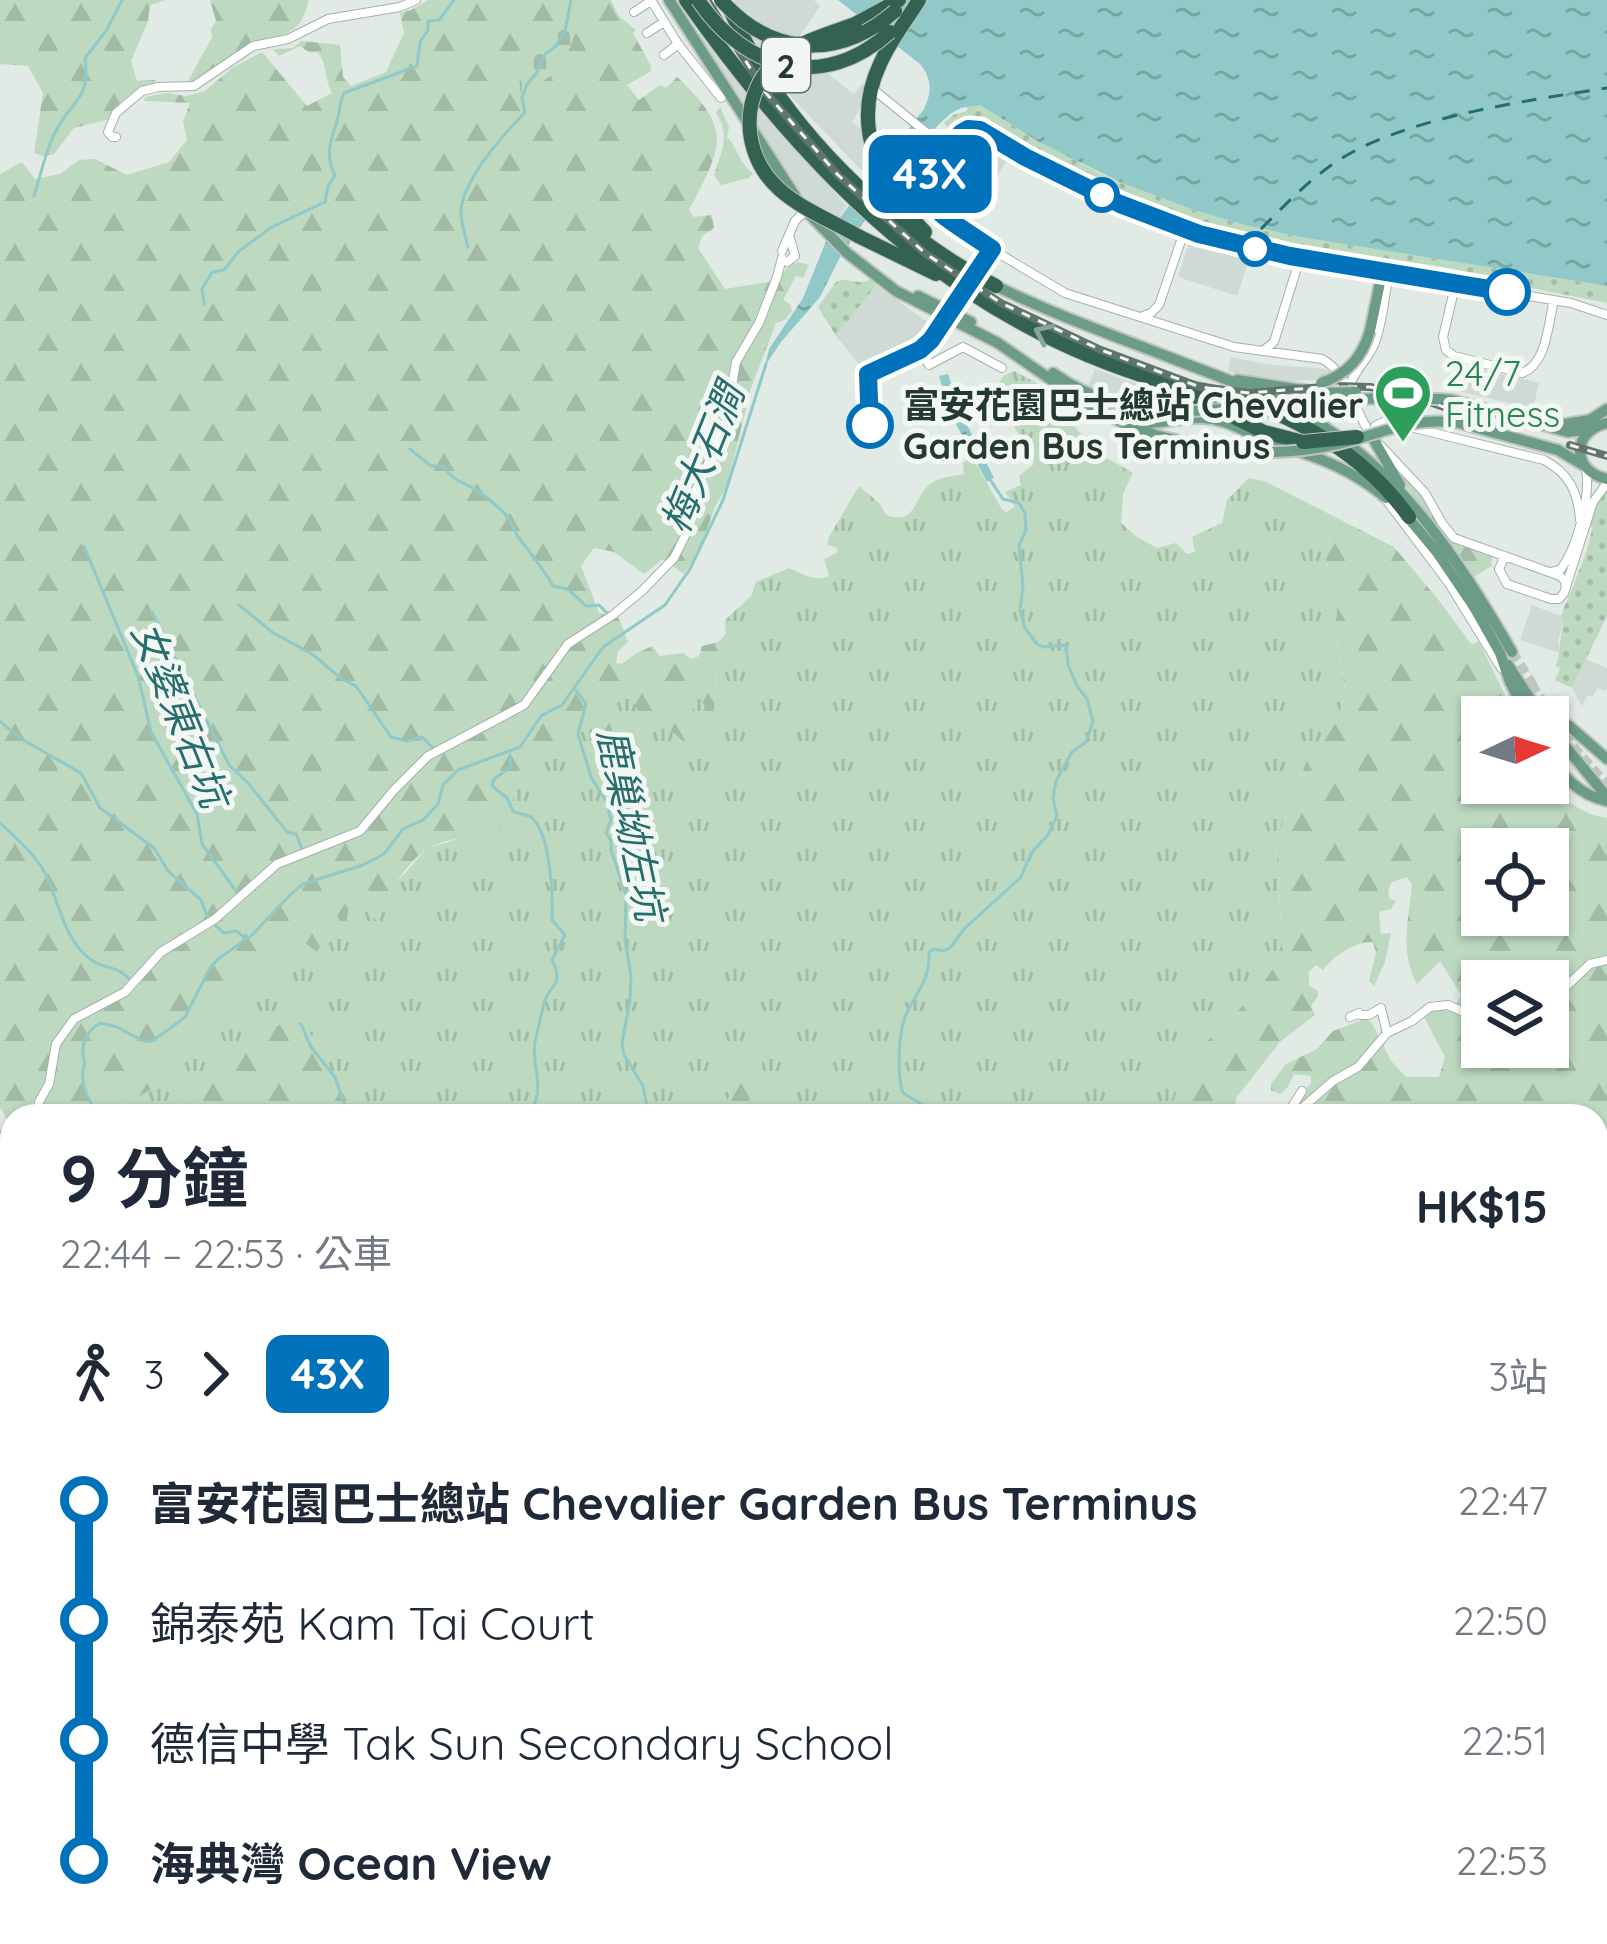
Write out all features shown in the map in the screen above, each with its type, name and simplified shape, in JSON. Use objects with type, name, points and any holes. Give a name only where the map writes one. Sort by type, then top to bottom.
[{"type":"highway","points":[[686,0],[786,127],[952,280]]},
{"type":"highway","name":"2","points":[[698,0],[744,48],[776,63],[808,67],[835,63],[866,50],[890,32],[918,0]]},
{"type":"highway","points":[[723,0],[784,103],[854,189]]},
{"type":"highway","name":"2","points":[[723,0],[758,32],[810,46],[859,36],[886,20],[902,0]]},
{"type":"highway","points":[[902,0],[804,43],[781,57],[760,81],[750,114],[750,135],[754,152],[776,187],[881,248],[952,280],[1027,326],[1280,437],[1316,442],[1368,437]]},
{"type":"highway","points":[[918,0],[871,87],[867,111],[873,155],[906,211],[942,246],[996,286]]},
{"type":"highway","points":[[880,214],[996,286]]},
{"type":"highway","points":[[1163,382],[1240,400],[1307,427],[1368,472],[1412,513]]},
{"type":"highway","points":[[1224,413],[1243,428]]},
{"type":"main road","points":[[669,0],[818,224],[882,280],[1010,342],[1068,393],[1121,421],[1170,440],[1252,453],[1341,443],[1413,422],[1459,423],[1558,450],[1607,481]]},
{"type":"main road","points":[[671,33],[685,24]]},
{"type":"main road","points":[[1322,388],[1353,364],[1365,346],[1385,273]]},
{"type":"main road","points":[[996,286],[1222,377],[1319,424],[1367,460],[1412,513]]},
{"type":"main road","points":[[1050,375],[1120,405],[1148,410],[1444,398]]},
{"type":"main road","points":[[1222,377],[1292,386],[1401,390],[1573,432],[1602,421]]},
{"type":"main road","points":[[1121,421],[1151,424],[1205,418],[1243,428],[1330,461],[1412,513]]},
{"type":"main road","points":[[1550,427],[1602,421]]},
{"type":"main road","points":[[1585,467],[1580,446],[1602,421]]},
{"type":"main road","points":[[1368,437],[1530,696]]},
{"type":"main road","points":[[1506,653],[1517,696]]},
{"type":"main road","points":[[1569,726],[1607,759]]},
{"type":"main road","points":[[1569,751],[1607,799]]},
{"type":"main road","points":[[1569,780],[1591,797],[1607,799]]},
{"type":"street","points":[[112,127],[119,109],[142,91],[194,86],[248,48],[288,39],[328,19],[416,0]]},
{"type":"street","points":[[634,12],[651,0],[721,98]]},
{"type":"street","points":[[647,33],[671,33]]},
{"type":"street","points":[[664,55],[671,33]]},
{"type":"street","points":[[872,88],[947,149]]},
{"type":"street","points":[[1565,587],[1562,577],[1450,534],[1425,493],[1368,437],[1337,370],[1325,360],[1211,340],[1056,289],[942,215],[931,202],[930,176],[964,130],[975,128],[1061,176],[1185,230],[1300,258],[1578,304],[1607,315]]},
{"type":"street","points":[[784,257],[795,221],[806,210]]},
{"type":"street","points":[[1169,326],[1160,316],[1159,305],[1185,230]]},
{"type":"street","points":[[39,1104],[49,1084],[56,1043],[74,1019],[125,992],[161,952],[215,919],[281,862],[360,831],[428,756],[524,705],[568,644],[614,615],[674,558],[685,536],[696,488],[725,427],[736,362],[759,323],[788,247],[794,250],[789,236]]},
{"type":"street","points":[[981,265],[992,249]]},
{"type":"street","points":[[1257,351],[1274,342],[1300,258]]},
{"type":"street","points":[[1348,390],[1375,342],[1385,273]]},
{"type":"street","points":[[1452,284],[1443,337],[1446,350],[1522,373],[1539,362],[1554,300]]},
{"type":"street","points":[[868,374],[920,350],[961,298]]},
{"type":"street","points":[[1139,316],[1149,315],[1159,305]]},
{"type":"street","points":[[920,350],[929,365],[963,347],[1002,368]]},
{"type":"street","points":[[1368,437],[1375,426],[1387,421],[1544,460],[1570,481],[1580,520]]},
{"type":"street","points":[[1549,572],[1567,563],[1588,490],[1585,467]]},
{"type":"street","points":[[1505,556],[1499,569],[1507,584],[1555,600],[1563,595],[1593,502],[1607,481]]},
{"type":"street","points":[[1379,492],[1448,582],[1510,682]]},
{"type":"street","points":[[1569,981],[1592,963],[1607,960]]},
{"type":"street","points":[[1304,1104],[1358,1067],[1387,1033],[1438,1004],[1461,1011]]},
{"type":"street","points":[[1350,1017],[1359,1012],[1367,1016],[1381,1008],[1387,1033]]},
{"type":"street","points":[[1295,1104],[1302,1091]]},
{"type":"shaded area","points":[[733,0],[814,0],[820,6],[793,46],[854,94],[869,83],[871,90],[852,122],[883,148],[865,174],[791,97],[756,47]]},
{"type":"shaded area","points":[[702,31],[847,206],[829,231],[696,35]]},
{"type":"shaded area","points":[[978,137],[1009,156],[980,202],[940,171],[965,139]]},
{"type":"shaded area","points":[[1195,241],[1250,257],[1237,296],[1178,277],[1188,245]]},
{"type":"shaded area","points":[[876,285],[930,324],[919,343],[863,369],[836,336]]},
{"type":"shaded area","points":[[1231,357],[1325,369],[1332,379],[1292,381],[1228,372]]},
{"type":"shaded area","points":[[1461,364],[1539,383],[1533,409],[1454,390]]},
{"type":"shaded area","points":[[1095,369],[1171,396],[1167,404],[1108,393],[1088,385]]},
{"type":"shaded area","points":[[1532,605],[1561,616],[1560,653],[1520,640]]},
{"type":"shaded area","points":[[1586,659],[1607,668],[1607,688],[1597,688],[1593,697],[1587,695],[1582,707],[1572,688]]},
{"type":"green space","points":[[0,0],[166,0],[150,5],[131,61],[137,81],[154,80],[161,85],[130,94],[110,119],[74,128],[54,154],[34,153],[43,93],[28,66],[0,64]]},
{"type":"green space","points":[[210,0],[309,0],[292,30],[243,47],[187,83],[212,37],[216,21]]},
{"type":"green space","points":[[428,0],[611,0],[618,15],[636,30],[633,33],[651,66],[650,72],[627,85],[639,100],[660,85],[666,88],[677,77],[715,125],[715,154],[689,210],[694,217],[712,215],[714,228],[702,236],[698,248],[725,289],[779,280],[791,265],[809,265],[803,278],[796,276],[783,300],[792,311],[776,323],[751,388],[727,486],[699,552],[684,574],[663,559],[644,574],[614,552],[594,548],[581,566],[599,613],[619,618],[628,642],[618,651],[616,663],[652,646],[660,656],[683,653],[691,659],[699,656],[702,646],[718,642],[712,719],[698,694],[691,714],[696,739],[685,743],[665,725],[645,726],[631,696],[611,706],[612,735],[585,718],[578,747],[560,741],[530,757],[500,832],[426,850],[403,873],[377,921],[351,892],[345,933],[333,906],[316,914],[322,943],[317,952],[293,934],[172,1048],[159,1085],[127,1104],[0,1104],[0,174],[22,162],[35,179],[60,174],[79,160],[95,159],[127,175],[169,162],[187,140],[183,122],[190,103],[144,101],[145,97],[205,91],[232,68],[262,52],[307,106],[332,93],[320,56],[300,46],[279,56],[273,49],[293,48],[301,41],[340,45],[343,77],[351,86],[386,72],[404,33],[400,13]]},
{"type":"green space","points":[[579,13],[562,63],[521,95],[518,67]]},
{"type":"green space","points":[[967,105],[980,105],[1101,174],[1194,210],[1300,237],[1607,286],[1607,303],[1449,268],[1341,256],[1217,230],[1117,194],[1039,156],[979,119],[963,119],[951,131],[944,123],[967,111]]},
{"type":"green space","points":[[720,107],[729,127],[727,137],[753,173],[721,185],[714,176],[723,144],[716,113]]},
{"type":"green space","points":[[870,279],[876,285],[836,336],[818,307],[836,282]]},
{"type":"green space","points":[[1015,371],[1041,386],[1105,457],[1133,473],[1123,494],[1121,523],[1157,548],[1176,543],[1187,554],[1195,552],[1192,537],[1222,523],[1227,500],[1249,478],[1335,517],[1325,557],[1338,596],[1335,633],[1346,694],[1335,724],[1308,757],[1276,842],[1283,954],[1263,983],[1190,1058],[1173,1104],[347,1104],[257,1034],[232,1070],[183,1104],[127,1104],[159,1085],[172,1048],[293,933],[317,951],[322,943],[316,914],[333,905],[345,930],[350,890],[377,920],[392,888],[426,849],[460,838],[522,774],[530,757],[560,741],[585,718],[631,696],[691,714],[698,692],[711,716],[718,642],[726,634],[725,620],[751,596],[756,582],[789,568],[814,578],[829,576],[824,559],[838,552],[827,545],[830,535],[859,486],[886,515],[904,517],[933,482],[964,474],[963,463],[972,457],[1001,508],[1006,513],[1015,506],[1005,492],[1021,485],[1019,476],[1033,465],[1034,456],[1014,427],[1016,413],[998,385],[1004,375]]},
{"type":"green space","points":[[1384,454],[1421,492],[1455,540],[1493,555],[1493,565],[1474,577]]},
{"type":"green space","points":[[1607,490],[1607,616],[1572,688],[1555,680],[1560,668],[1556,666],[1561,616],[1587,550],[1589,526]]},
{"type":"green space","points":[[1335,517],[1394,547],[1471,644],[1479,642],[1506,696],[1461,696],[1461,804],[1569,801],[1607,818],[1607,1104],[1293,1104],[1311,1083],[1311,1076],[1294,1074],[1280,1094],[1271,1090],[1286,1064],[1317,1049],[1333,1031],[1365,1019],[1406,1077],[1439,1077],[1445,1057],[1424,1017],[1434,1010],[1453,1011],[1461,995],[1440,961],[1417,984],[1411,972],[1407,947],[1412,884],[1407,877],[1392,882],[1388,890],[1390,899],[1396,901],[1391,909],[1379,912],[1381,934],[1391,933],[1374,986],[1369,981],[1376,953],[1373,942],[1345,950],[1323,970],[1316,965],[1309,972],[1309,985],[1318,991],[1311,1006],[1315,1015],[1280,1042],[1236,1104],[1173,1104],[1190,1058],[1263,983],[1283,954],[1276,842],[1308,757],[1335,724],[1346,694],[1335,632],[1338,596],[1325,557]]},
{"type":"green space","points":[[289,1021],[310,1033],[349,1104],[183,1104],[232,1070],[257,1034]]},
{"type":"green space","points":[[764,1043],[757,1083],[748,1102],[709,1104],[726,1102],[752,1046]]},
{"type":"water","points":[[838,0],[1607,0],[1607,286],[1241,224],[1120,182],[1041,143],[980,105],[961,108],[938,125],[863,223],[820,297],[765,366],[769,349],[803,298],[831,229],[924,109],[928,97],[929,80],[920,64]]},
{"type":"water","points":[[948,374],[961,413],[994,478],[987,482],[951,415],[939,376]]},
{"type":"waterway","points":[[34,196],[53,136],[83,91],[85,58],[122,0]]},
{"type":"waterway","points":[[204,304],[202,289],[212,272],[224,270],[239,251],[272,227],[325,202],[335,175],[330,150],[344,93],[417,66],[428,21],[439,20],[454,0]]},
{"type":"waterway","points":[[468,247],[461,214],[464,196],[487,157],[525,112],[522,98],[527,84],[565,31],[571,0]]},
{"type":"waterway","name":"梅大石澗","points":[[92,1104],[83,1073],[83,1045],[91,1030],[101,1023],[143,1041],[152,1041],[168,1030],[185,1017],[218,959],[251,936],[290,895],[303,884],[384,854],[403,829],[423,820],[438,804],[443,785],[458,770],[520,747],[541,716],[562,705],[603,647],[665,605],[690,569],[723,500],[766,364]]},
{"type":"waterway","points":[[410,449],[431,466],[444,466],[451,476],[499,508],[553,586],[568,589],[586,606],[599,605],[608,614]]},
{"type":"waterway","points":[[921,1104],[903,1093],[899,1054],[903,1023],[925,979],[929,952],[951,947],[1021,877],[1057,816],[1056,781],[1072,752],[1086,742],[1093,721],[1068,665],[1066,645],[1043,647],[1025,628],[1020,611],[1019,546],[1026,530],[1025,513],[1019,503],[1003,499],[991,481]]},
{"type":"waterway","name":"女婆東右坑","points":[[84,546],[138,676],[151,732],[197,814],[202,844],[239,895]]},
{"type":"waterway","points":[[239,605],[356,686],[391,737],[408,741],[422,737],[435,750]]},
{"type":"waterway","points":[[152,612],[229,765],[287,832],[296,834],[302,849]]},
{"type":"waterway","name":"鹿巢坳左坑","points":[[576,690],[586,704],[578,734],[591,777],[606,801],[611,820],[606,833],[626,894],[625,940],[631,976],[622,1043],[647,1104]]},
{"type":"waterway","points":[[0,721],[18,737],[81,773],[100,808],[154,848],[168,871],[201,900],[208,918]]},
{"type":"waterway","points":[[510,756],[511,767],[492,786],[507,798],[513,811],[538,825],[549,866],[552,920],[565,935],[552,960],[556,980],[546,997],[535,1042],[538,1085],[534,1104]]},
{"type":"waterway","points":[[607,804],[635,813],[651,836]]},
{"type":"waterway","points":[[0,823],[40,865],[81,951],[131,981]]},
{"type":"waterway","points":[[215,925],[224,933],[236,931],[244,937]]},
{"type":"waterway","points":[[301,1024],[311,1047],[335,1077],[344,1104]]},
{"type":"waterway","points":[[0,1282],[0,1304]]},
{"type":"ferry route","points":[[1261,229],[1330,166],[1390,135],[1463,114],[1607,88]]},
{"type":"tunnel","points":[[1512,652],[1534,687]]},
{"type":"tunnel","points":[[1531,684],[1575,749],[1607,785]]},
{"type":"railway","points":[[707,0],[766,93],[838,175],[926,254],[1001,303],[1101,350],[1200,387],[1249,393],[1370,387],[1479,419]]},
{"type":"railway","points":[[1570,445],[1607,456]]},
{"type":"bus line","name":"43X","points":[[870,425],[868,374],[931,340],[992,249],[939,213],[929,196],[932,170],[968,129],[980,130],[1120,204],[1199,234],[1290,256],[1507,292]]},
{"type":"place","name":"富安花園巴士總站 Chevalier Garden Bus Terminus","points":[[870,425]]},
{"type":"place","name":"24/7 Fitness","points":[[1403,444]]}]
